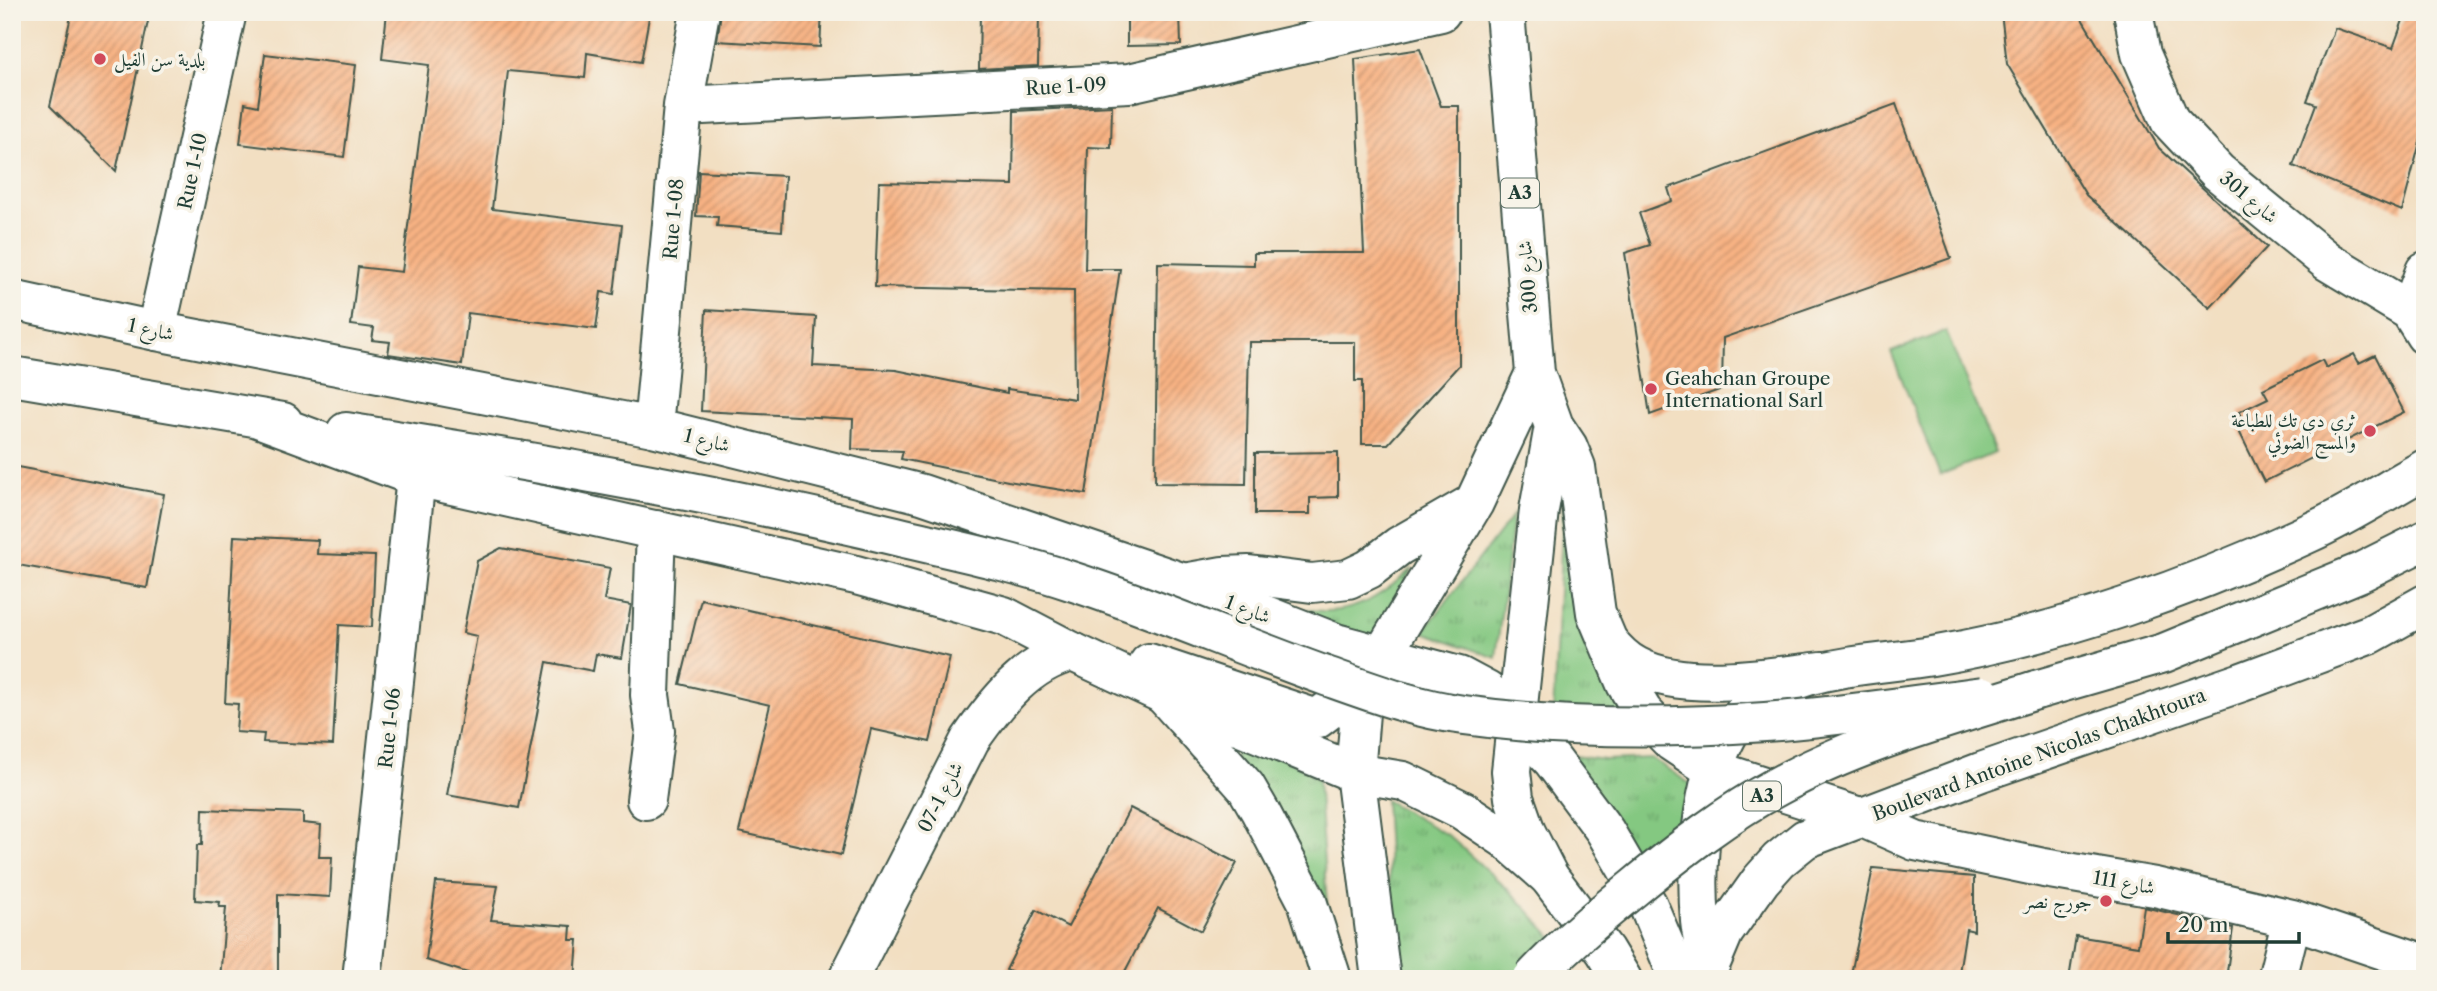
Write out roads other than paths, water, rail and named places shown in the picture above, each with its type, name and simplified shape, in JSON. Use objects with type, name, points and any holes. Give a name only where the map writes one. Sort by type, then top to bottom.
[{"type":"main road","name":"Rue 1-10","points":[[156,331],[227,12]]},
{"type":"main road","name":"Rue 1-08","points":[[653,427],[683,106],[700,12]]},
{"type":"main road","name":"Rue 1-09","points":[[683,106],[1129,83],[1441,12]]},
{"type":"main road","name":"شارع 300","points":[[1505,12],[1535,373]]},
{"type":"main road","name":"شارع 301","points":[[2133,12],[2141,54],[2170,121],[2218,172],[2327,261],[2417,323]]},
{"type":"main road","points":[[2417,323],[2425,271]]},
{"type":"main road","name":"شارع 1","points":[[12,300],[156,331],[653,427],[922,494],[1184,583],[1336,643],[1459,676],[1487,691],[1552,760],[1605,831],[1648,905],[1698,976]]},
{"type":"main road","name":"شارع 111","points":[[1535,373],[1554,426],[1568,447],[1576,467],[1594,602],[1626,684],[1643,712],[1672,742],[1714,770],[1863,818],[1915,841],[2044,868],[2155,887],[2292,919],[2425,964]]},
{"type":"main road","name":"A3","points":[[1381,979],[1355,773],[1364,695],[1382,656],[1474,503],[1535,373]]},
{"type":"main road","points":[[12,376],[660,484],[791,511],[1017,564],[1167,615],[1362,689],[1459,715],[1555,724],[1679,727],[1768,722],[2036,690]]},
{"type":"main road","points":[[258,418],[416,477],[856,575],[1004,616],[1317,719],[1334,706],[1340,687],[1336,643]]},
{"type":"main road","points":[[1554,426],[1539,510],[1516,722],[1511,771],[1514,798],[1526,832],[1549,877],[1598,941],[1622,979]]},
{"type":"main road","points":[[1607,640],[1617,652],[1636,666],[1670,677],[1710,680],[1748,679],[1894,662],[2018,639],[2100,614],[2224,569],[2310,533],[2425,468]]},
{"type":"main road","name":"Rue 1-06","points":[[362,979],[416,477]]},
{"type":"main road","points":[[1184,583],[1223,576],[1249,575],[1312,583],[1348,579],[1370,569],[1399,546],[1474,503]]},
{"type":"main road","points":[[646,800],[655,731],[650,695],[656,530]]},
{"type":"main road","name":"A3","points":[[1532,979],[1593,920],[1694,839],[1777,786],[1882,740],[2036,690],[2164,653],[2361,572],[2425,540]]},
{"type":"main road","name":"Boulevard Antoine Nicolas Chakhtoura","points":[[1698,976],[1724,932],[1761,880],[1779,860],[1805,839],[1982,772],[2358,639],[2425,604]]},
{"type":"main road","points":[[1004,616],[1163,694],[1355,773],[1403,781],[1462,810],[1507,840],[1549,877]]},
{"type":"main road","name":"شارع 1-07","points":[[848,979],[970,740],[997,705],[1036,666],[1054,656],[1073,652]]},
{"type":"main road","points":[[1698,976],[1698,870],[1705,795],[1723,747],[1742,715],[1782,685],[1822,671]]},
{"type":"main road","points":[[1163,694],[1246,787],[1307,901],[1332,979]]},
{"type":"main road","points":[[2277,979],[2292,919]]},
{"type":"place","name":"بلدية سن الفيل","points":[[100,59]]},
{"type":"place","name":"Geahchan Groupe International Sarl","points":[[1651,389]]},
{"type":"place","name":"ثري دي تك للطباعة والمسح الضوئي","points":[[2370,431]]},
{"type":"place","name":"جورج نصر","points":[[2106,901]]}]
